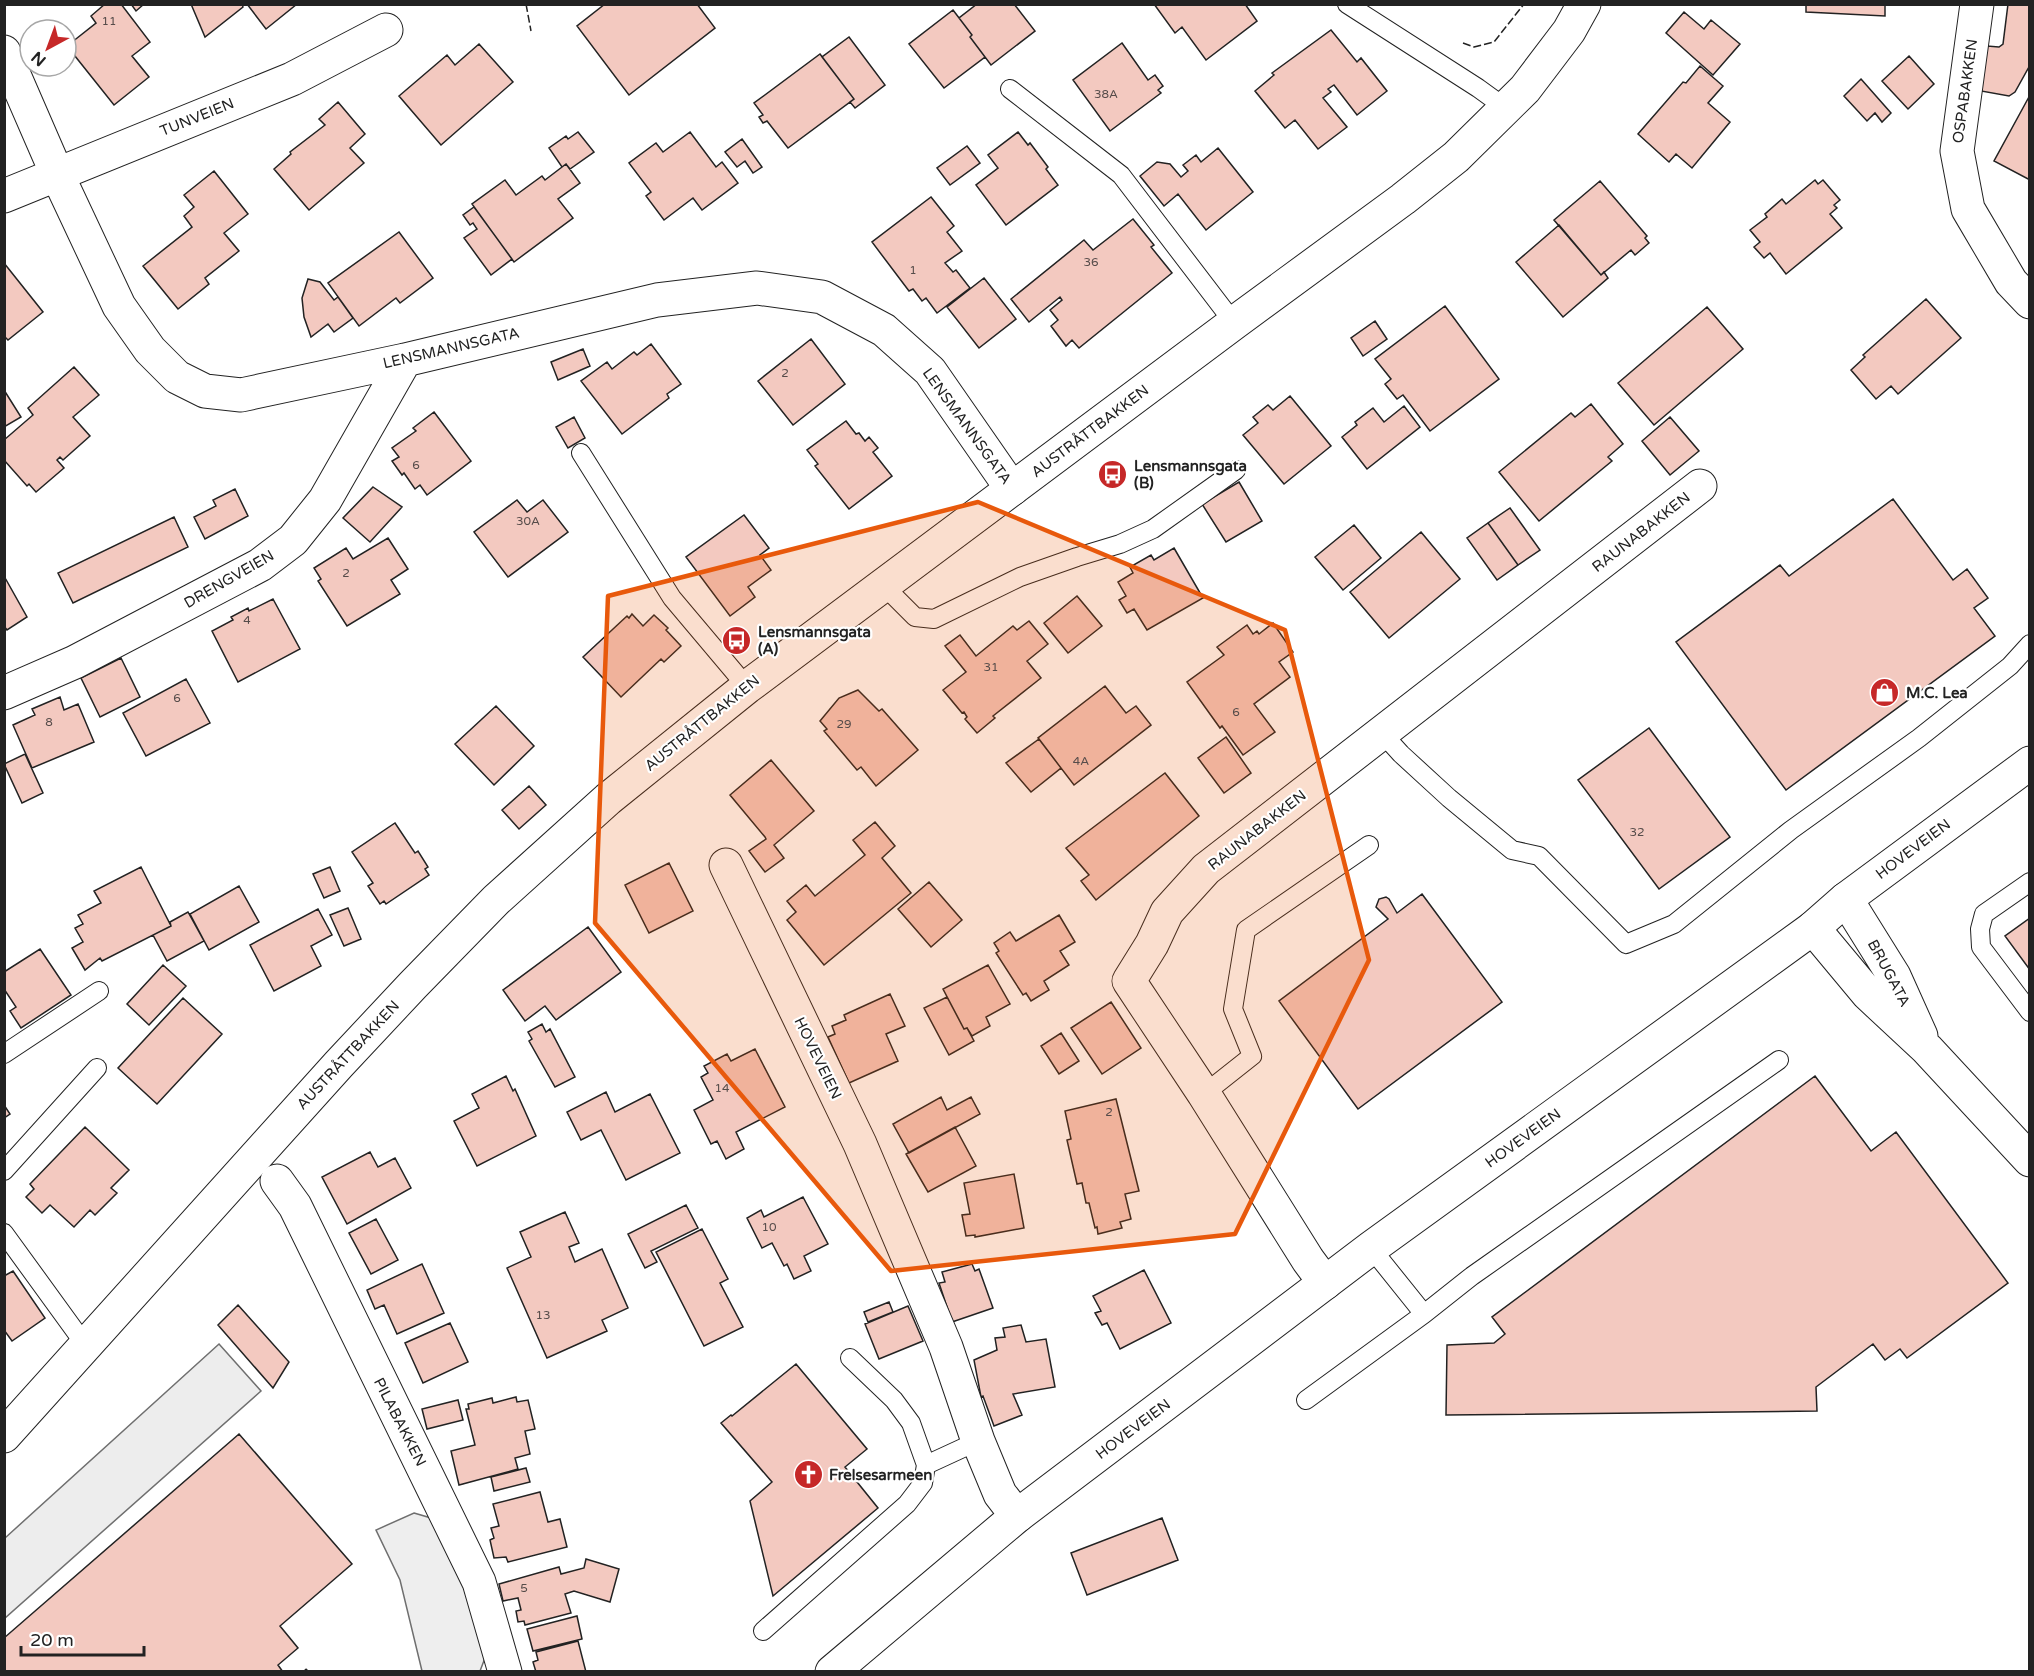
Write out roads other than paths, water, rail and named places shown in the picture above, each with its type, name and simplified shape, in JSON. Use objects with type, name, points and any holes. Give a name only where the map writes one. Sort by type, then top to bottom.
[{"type":"street","name":"AUSTRÅTTBAKKEN","points":[[4,1436],[339,1064],[496,900],[608,799],[747,687],[1234,323],[1404,199],[1456,157],[1526,89],[1569,31],[1584,4]]},
{"type":"street","name":"OSPABAKKEN","points":[[1977,4],[1957,151],[1968,209],[2011,282],[2030,302]]},
{"type":"street","name":"TUNVEIEN","points":[[4,196],[292,79],[386,30]]},
{"type":"street","name":"LENSMANNSGATA","points":[[4,52],[57,174],[119,306],[150,350],[177,377],[205,391],[241,395],[405,360],[657,300],[757,288],[822,297],[884,330],[930,371],[1012,489]]},
{"type":"street","name":"DRENGVEIEN","points":[[4,693],[75,662],[260,565],[293,540],[325,500],[405,360]]},
{"type":"street","name":"RAUNABAKKEN","points":[[1325,1283],[1129,981],[1152,944],[1167,912],[1206,869],[1700,486]]},
{"type":"street","name":"HOVEVEIEN","points":[[832,1671],[1017,1516],[1371,1248],[1813,928],[1846,899],[2030,763]]},
{"type":"street","name":"HOVEVEIEN","points":[[726,865],[866,1157],[946,1347],[978,1441],[1000,1494],[1017,1516]]},
{"type":"street","name":"BRUGATA","points":[[1846,899],[1894,976],[1927,1049]]},
{"type":"street","name":"BRUGATA","points":[[1813,928],[1868,994],[1927,1049],[2030,1160]]},
{"type":"street","name":"PILABAKKEN","points":[[277,1181],[295,1206],[392,1408],[464,1549],[479,1582],[505,1671]]},
{"type":"lane","points":[[1347,4],[1507,109]]},
{"type":"lane","points":[[1010,89],[1121,175],[1234,323]]},
{"type":"lane","points":[[581,453],[672,598],[747,687]]},
{"type":"lane","points":[[883,585],[915,617],[934,619],[1020,577],[1120,544],[1153,529],[1236,470]]},
{"type":"lane","points":[[1382,733],[1401,754],[1449,798],[1512,850],[1539,856],[1626,944],[1674,924],[1791,830],[1919,738],[2010,666],[2030,644]]},
{"type":"lane","points":[[1204,1094],[1252,1056],[1233,1009],[1246,930],[1369,845]]},
{"type":"lane","points":[[2030,882],[1984,914],[1980,929],[1981,947],[2030,1012]]},
{"type":"lane","points":[[4,1054],[99,991]]},
{"type":"lane","points":[[1306,1400],[1472,1276],[1779,1060]]},
{"type":"lane","points":[[4,1171],[97,1068]]},
{"type":"lane","points":[[4,1233],[86,1346]]},
{"type":"lane","points":[[1371,1248],[1424,1314]]},
{"type":"lane","points":[[763,1631],[907,1504],[922,1483],[926,1465],[910,1423],[894,1400],[850,1358]]},
{"type":"lane","points":[[926,1465],[978,1441]]},
{"type":"place","name":"Lensmannsgata (B)","points":[[1113,475]]},
{"type":"place","name":"Lensmannsgata (A)","points":[[737,641]]},
{"type":"place","name":"M.C. Lea","points":[[1885,693]]},
{"type":"place","name":"Frelsesarmeen","points":[[808,1475]]}]
